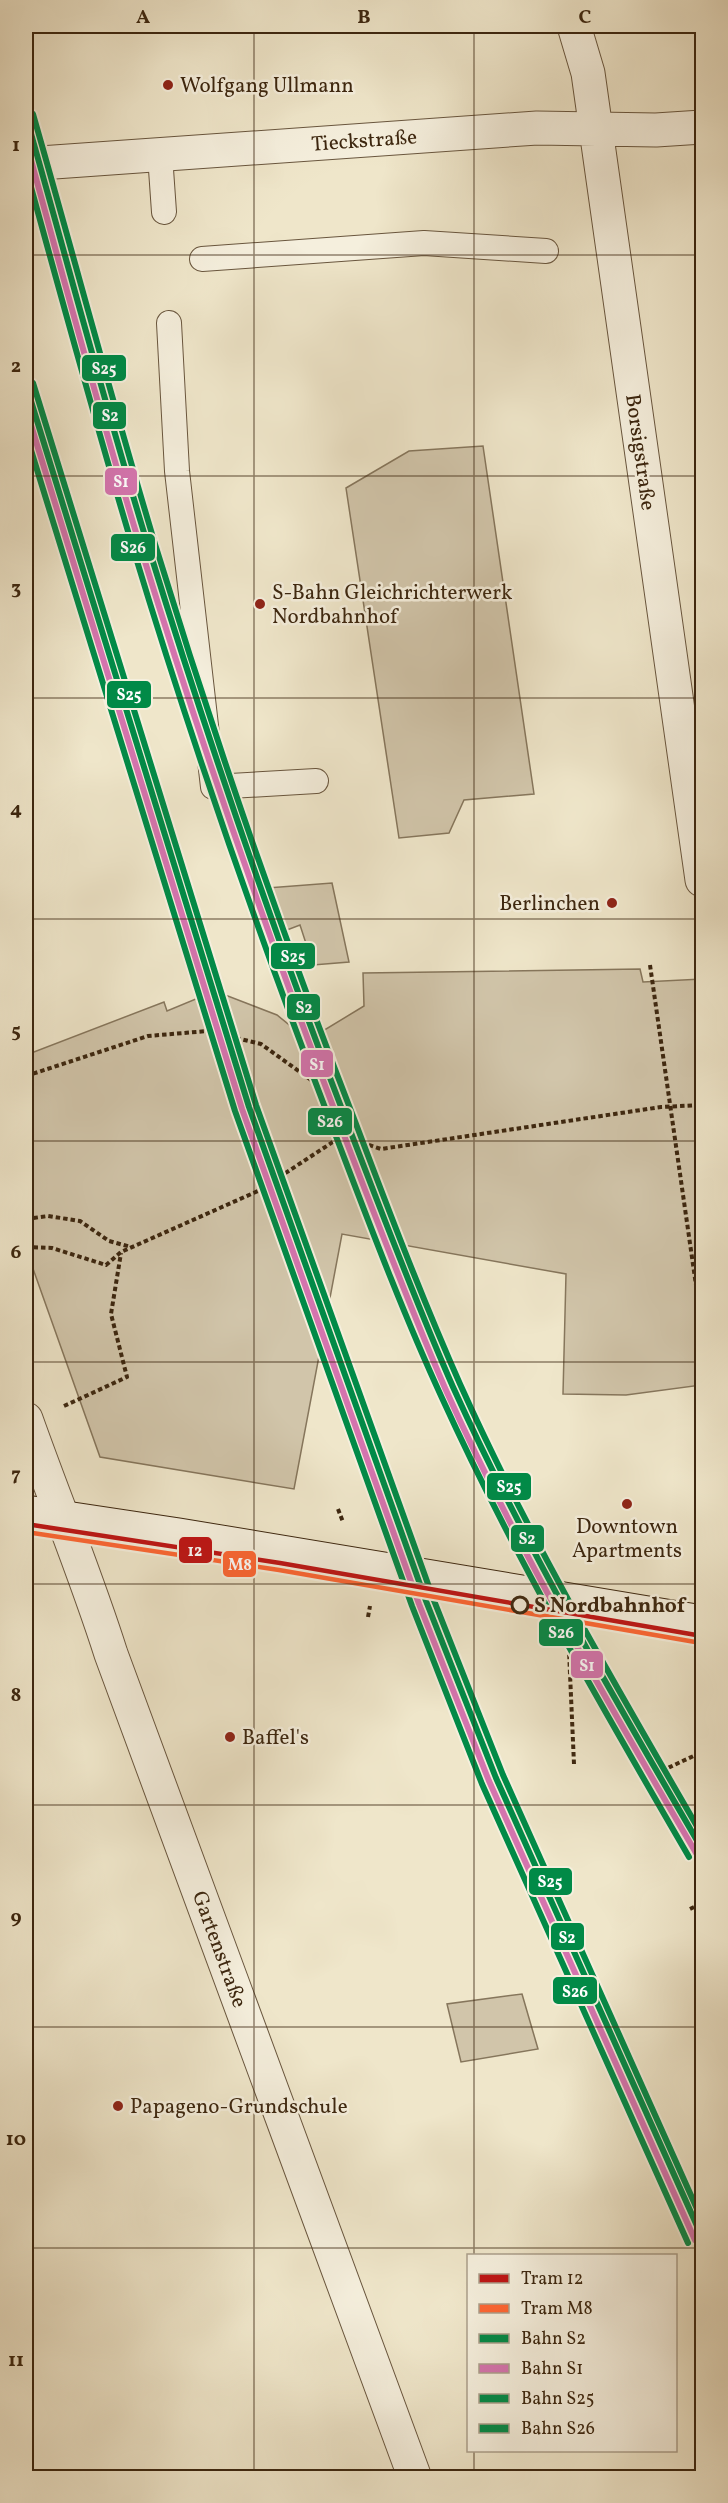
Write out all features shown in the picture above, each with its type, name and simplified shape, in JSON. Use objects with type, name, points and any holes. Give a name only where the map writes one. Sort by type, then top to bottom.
[{"type":"street","name":"Borsigstraße","points":[[574,26],[588,74],[702,880]]},
{"type":"street","name":"Tieckstraße","points":[[26,164],[537,128],[596,130],[702,127]]},
{"type":"street","name":"Gartenstraße","points":[[26,1419],[415,2478]]},
{"type":"street","points":[[26,1512],[702,1622]]},
{"type":"lane","points":[[160,155],[164,212]]},
{"type":"lane","points":[[202,259],[424,243],[546,251]]},
{"type":"lane","points":[[169,323],[177,471],[213,787],[316,781]]},
{"type":"path","points":[[650,964],[702,1327]]},
{"type":"path","points":[[26,1076],[148,1036],[207,1031],[261,1044],[314,1082],[342,1136],[381,1149],[670,1107],[702,1105]]},
{"type":"path","points":[[26,1247],[52,1248],[106,1265],[121,1252],[258,1191],[342,1136]]},
{"type":"path","points":[[26,1219],[48,1216],[80,1221],[109,1241],[132,1247]]},
{"type":"path","points":[[64,1406],[127,1377],[111,1314],[121,1252]]},
{"type":"path","points":[[338,1509],[343,1523]]},
{"type":"path","points":[[536,1556],[538,1539]]},
{"type":"path","points":[[569,1651],[574,1764]]},
{"type":"path","points":[[655,1774],[702,1752]]},
{"type":"path","points":[[690,1909],[702,1903]]},
{"type":"shaded area","points":[[483,446],[534,794],[464,800],[449,833],[399,838],[346,488],[409,451]]},
{"type":"shaded area","points":[[332,883],[349,962],[313,965],[300,925],[266,938],[253,889]]},
{"type":"shaded area","points":[[640,969],[643,982],[702,979],[702,1396],[701,1385],[626,1395],[563,1394],[566,1274],[342,1234],[294,1489],[100,1457],[26,1249],[26,1055],[164,1002],[167,1011],[215,991],[277,1015],[308,1040],[364,1006],[363,973]]},
{"type":"shaded area","points":[[522,1994],[538,2049],[461,2062],[447,2004]]},
{"type":"tram line","name":"12","points":[[26,1524],[280,1563],[702,1636]]},
{"type":"tram line","name":"M8","points":[[26,1532],[279,1570],[701,1643]]},
{"type":"rail line","name":"S25","points":[[33,114],[139,490],[201,688],[274,903],[392,1217],[460,1384],[515,1500],[575,1613],[702,1835]]},
{"type":"rail line","name":"S2","points":[[26,116],[133,495],[195,694],[295,983],[386,1224],[453,1387],[510,1505],[604,1678],[702,1849]]},
{"type":"rail line","name":"S1","points":[[26,142],[112,450],[188,698],[288,987],[392,1259],[445,1388],[502,1507],[596,1681],[696,1853]]},
{"type":"rail line","name":"S26","points":[[26,169],[105,453],[178,692],[276,977],[383,1259],[442,1398],[499,1515],[592,1688],[689,1857]]},
{"type":"rail line","name":"S25","points":[[33,383],[256,1105],[433,1598],[503,1775],[702,2220]]},
{"type":"rail line","name":"S2","points":[[26,385],[249,1107],[426,1601],[496,1778],[702,2237]]},
{"type":"rail line","name":"S1","points":[[26,409],[242,1109],[419,1604],[489,1781],[695,2240]]},
{"type":"rail line","name":"S26","points":[[26,434],[235,1111],[412,1606],[482,1784],[688,2243]]},
{"type":"place","name":"Wolfgang Ullmann","points":[[168,85]]},
{"type":"place","name":"S-Bahn Gleichrichterwerk Nordbahnhof","points":[[260,604]]},
{"type":"place","name":"Berlinchen","points":[[612,903]]},
{"type":"place","name":"Downtown Apartments","points":[[627,1504]]},
{"type":"place","name":"S Nordbahnhof","points":[[520,1605]]},
{"type":"place","name":"Baffel's","points":[[230,1737]]},
{"type":"place","name":"Papageno-Grundschule","points":[[118,2106]]}]
